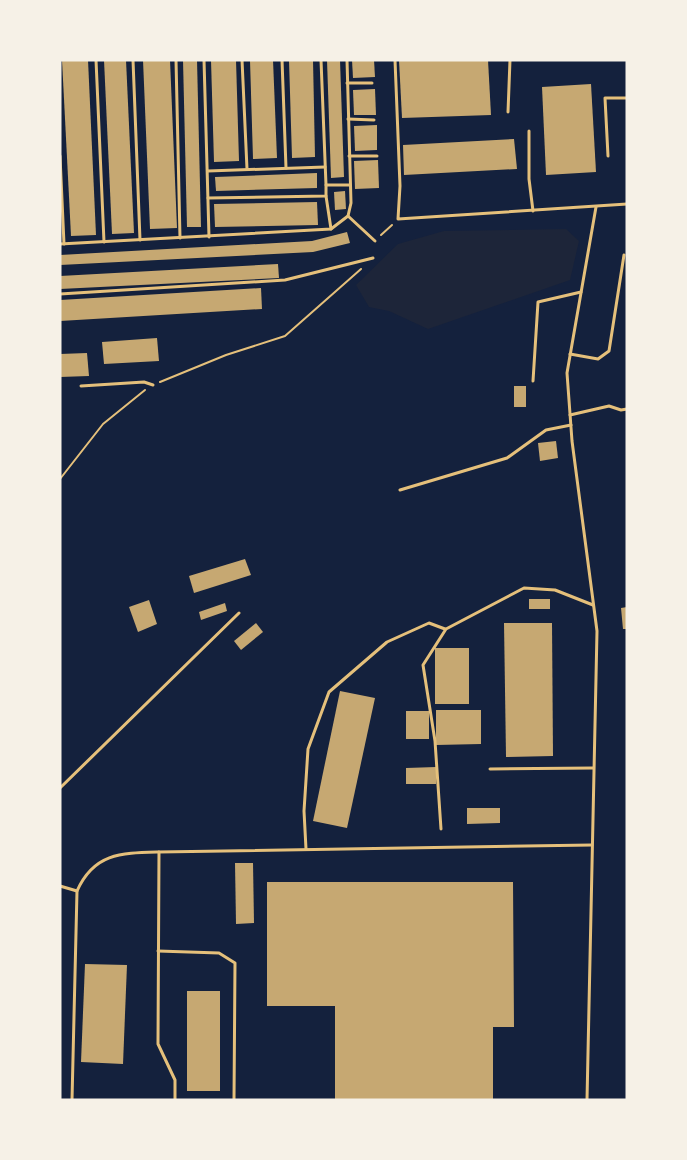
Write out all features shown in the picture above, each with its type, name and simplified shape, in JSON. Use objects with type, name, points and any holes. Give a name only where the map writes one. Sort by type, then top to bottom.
[{"type":"lane","points":[[96,60],[104,242]]},
{"type":"lane","points":[[133,60],[140,240]]},
{"type":"lane","points":[[176,60],[180,238]]},
{"type":"lane","points":[[204,60],[209,237]]},
{"type":"lane","points":[[242,60],[247,169]]},
{"type":"lane","points":[[282,60],[285,168]]},
{"type":"lane","points":[[321,60],[326,196],[331,229]]},
{"type":"lane","points":[[60,156],[62,244],[331,229],[348,216],[351,203],[347,60]]},
{"type":"lane","points":[[395,60],[400,186],[398,219],[627,204]]},
{"type":"lane","points":[[508,111],[510,60]]},
{"type":"lane","points":[[347,83],[372,82]]},
{"type":"lane","points":[[608,156],[605,98],[627,98]]},
{"type":"lane","points":[[348,119],[374,120]]},
{"type":"lane","points":[[529,131],[529,179],[533,211]]},
{"type":"lane","points":[[349,156],[376,156]]},
{"type":"lane","points":[[208,171],[325,166]]},
{"type":"lane","points":[[326,185],[350,185]]},
{"type":"lane","points":[[208,198],[326,196]]},
{"type":"lane","points":[[587,1100],[597,631],[575,461],[567,373],[596,207]]},
{"type":"lane","points":[[348,216],[375,241]]},
{"type":"lane","points":[[570,354],[598,359],[609,351],[624,255]]},
{"type":"lane","points":[[60,294],[285,280],[373,258]]},
{"type":"lane","points":[[533,381],[538,302],[581,292]]},
{"type":"lane","points":[[81,386],[144,382],[153,385]]},
{"type":"lane","points":[[570,415],[609,406],[621,410],[627,409]]},
{"type":"lane","points":[[400,490],[507,458],[546,430],[571,425]]},
{"type":"lane","points":[[441,829],[435,741],[423,665],[446,629],[524,588],[555,590],[593,605]]},
{"type":"lane","points":[[60,788],[239,613]]},
{"type":"lane","points":[[306,849],[304,811],[308,749],[330,692],[387,642],[429,623],[446,629]]},
{"type":"lane","points":[[490,769],[593,768]]},
{"type":"lane","points":[[72,1100],[77,891],[83,877],[94,865],[109,857],[127,852],[592,845]]},
{"type":"lane","points":[[159,852],[158,1044],[175,1080],[175,1100]]},
{"type":"lane","points":[[60,886],[77,891]]},
{"type":"lane","points":[[158,951],[219,953],[235,963],[234,1100]]},
{"type":"path","points":[[375,241],[398,219]]},
{"type":"path","points":[[60,478],[103,424],[138,394],[153,385],[226,355],[285,336],[373,258]]},
{"type":"shaded area","points":[[566,229],[579,241],[570,280],[428,329],[389,311],[369,307],[356,285],[398,244],[444,231]]},
{"type":"building","points":[[62,60],[88,60],[96,235],[71,236]]},
{"type":"building","points":[[104,60],[126,60],[134,233],[112,234]]},
{"type":"building","points":[[143,60],[170,60],[177,228],[150,229]]},
{"type":"building","points":[[183,60],[197,60],[201,227],[187,227]]},
{"type":"building","points":[[211,60],[236,60],[239,161],[214,162]]},
{"type":"building","points":[[250,60],[273,60],[277,158],[253,159]]},
{"type":"building","points":[[289,60],[313,60],[315,157],[292,158]]},
{"type":"building","points":[[327,60],[340,60],[344,177],[331,178]]},
{"type":"building","points":[[352,60],[374,60],[375,77],[353,78]]},
{"type":"building","points":[[399,60],[488,60],[491,115],[402,118]]},
{"type":"building","points":[[591,84],[596,172],[546,175],[542,87]]},
{"type":"building","points":[[375,89],[376,115],[354,115],[353,90]]},
{"type":"building","points":[[377,125],[377,150],[355,151],[354,126]]},
{"type":"building","points":[[514,139],[517,169],[404,175],[403,145]]},
{"type":"building","points":[[378,160],[379,188],[355,189],[354,161]]},
{"type":"building","points":[[317,173],[317,188],[216,191],[215,177]]},
{"type":"building","points":[[345,191],[346,209],[335,210],[334,192]]},
{"type":"building","points":[[317,202],[318,225],[215,227],[214,204]]},
{"type":"building","points":[[347,232],[350,243],[313,252],[60,265],[60,255],[312,241]]},
{"type":"building","points":[[278,264],[279,278],[60,289],[60,276]]},
{"type":"building","points":[[261,288],[262,309],[60,321],[60,300]]},
{"type":"building","points":[[157,338],[159,361],[104,364],[102,342]]},
{"type":"building","points":[[87,353],[89,376],[60,377],[60,354]]},
{"type":"building","points":[[514,386],[526,386],[526,407],[514,407]]},
{"type":"building","points":[[556,441],[558,458],[540,461],[538,443]]},
{"type":"building","points":[[245,559],[251,575],[194,593],[189,576]]},
{"type":"building","points":[[529,599],[550,599],[550,609],[529,609]]},
{"type":"building","points":[[149,600],[157,624],[138,632],[129,607]]},
{"type":"building","points":[[225,603],[227,611],[201,620],[199,612]]},
{"type":"building","points":[[627,607],[627,629],[623,629],[621,608]]},
{"type":"building","points":[[256,623],[263,632],[241,650],[234,641]]},
{"type":"building","points":[[504,623],[552,623],[553,756],[506,757]]},
{"type":"building","points":[[435,648],[469,648],[469,704],[435,704]]},
{"type":"building","points":[[340,691],[375,698],[347,828],[313,821]]},
{"type":"building","points":[[436,710],[481,710],[481,744],[436,745]]},
{"type":"building","points":[[406,711],[429,711],[429,739],[406,739]]},
{"type":"building","points":[[436,767],[436,784],[406,784],[406,768]]},
{"type":"building","points":[[467,808],[500,808],[500,823],[467,824]]},
{"type":"building","points":[[235,863],[253,863],[254,923],[236,924]]},
{"type":"building","points":[[267,882],[513,882],[514,1027],[493,1027],[493,1100],[335,1100],[335,1006],[267,1006]]},
{"type":"building","points":[[85,964],[127,965],[123,1064],[81,1062]]},
{"type":"building","points":[[187,991],[220,991],[220,1091],[187,1091]]}]
